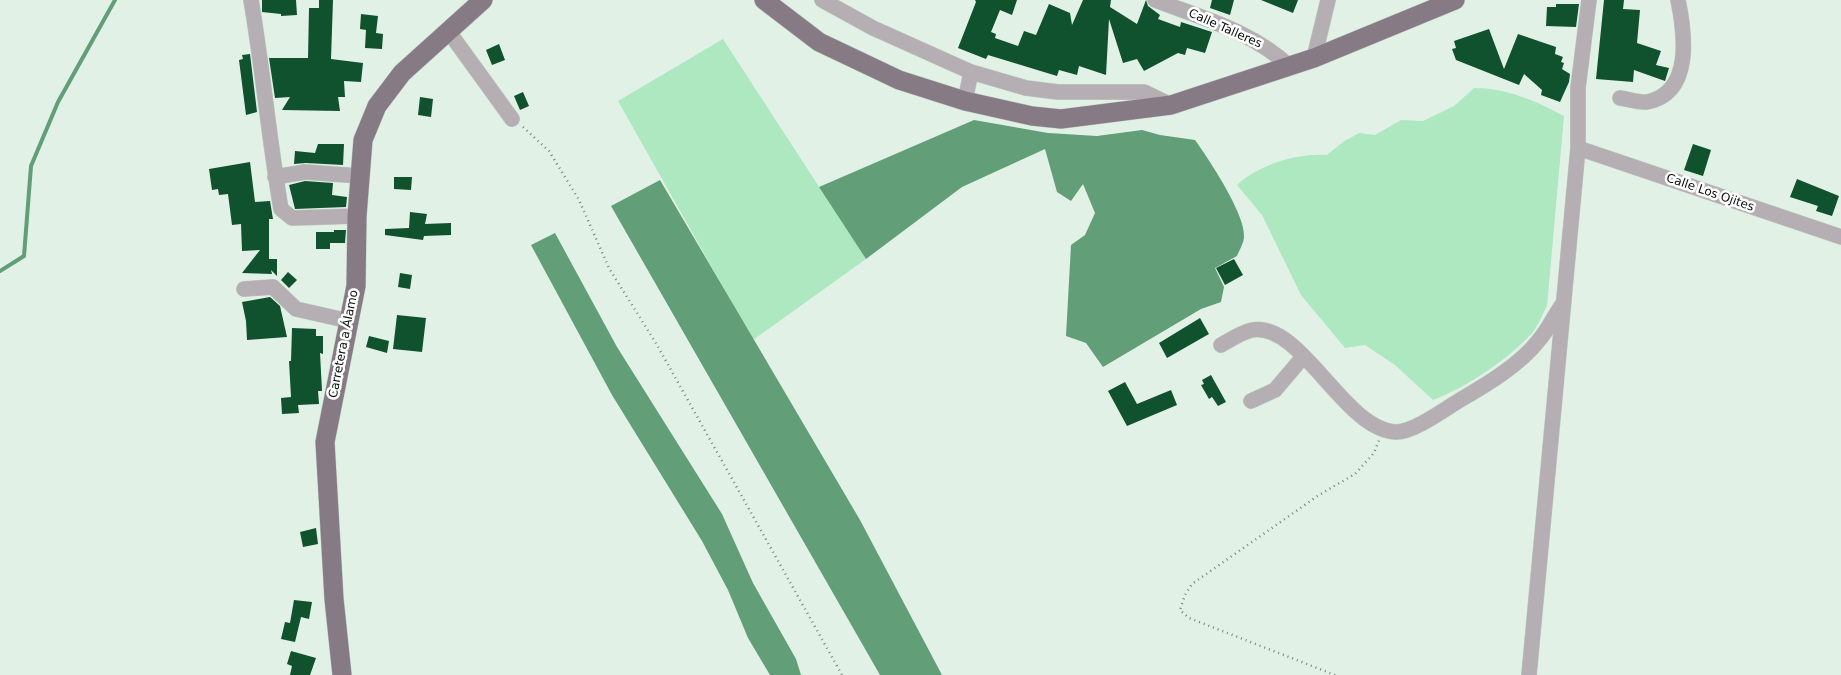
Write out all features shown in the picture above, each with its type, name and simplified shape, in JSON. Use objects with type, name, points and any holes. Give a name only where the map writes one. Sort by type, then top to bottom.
[{"type":"main road","name":"Carretera a Álamo","points":[[342,675],[334,599],[325,442],[356,286],[356,216],[363,140],[377,106],[402,73],[483,0]]},
{"type":"main road","points":[[764,0],[820,42],[899,80],[965,101],[1032,116],[1061,119],[1171,105],[1290,67],[1455,0]]},
{"type":"street","points":[[250,0],[260,56],[281,209],[292,218],[356,216]]},
{"type":"street","points":[[822,0],[873,28],[970,72],[1026,88],[1058,92],[1144,92],[1171,105]]},
{"type":"street","name":"Calle Talleres","points":[[1155,0],[1253,39],[1275,52],[1290,67]]},
{"type":"street","points":[[1314,58],[1328,0]]},
{"type":"street","points":[[1529,675],[1578,148],[1578,88],[1589,0]]},
{"type":"street","points":[[1620,98],[1646,102],[1666,93],[1681,75],[1684,27],[1678,0]]},
{"type":"street","points":[[449,32],[512,119]]},
{"type":"street","points":[[965,101],[970,72]]},
{"type":"street","name":"Calle Los Ojites","points":[[1578,148],[1841,237]]},
{"type":"street","points":[[275,176],[305,172],[360,176]]},
{"type":"street","points":[[244,289],[273,288],[296,309],[349,321]]},
{"type":"street","points":[[1221,345],[1252,330],[1272,332],[1290,344],[1358,412],[1376,427],[1397,432],[1418,425],[1494,380],[1539,341],[1564,302]]},
{"type":"street","points":[[1251,401],[1275,390],[1303,358]]},
{"type":"path","points":[[512,119],[529,131],[549,151],[578,200],[609,268],[657,344],[842,675]]},
{"type":"path","points":[[1335,675],[1189,618],[1180,610],[1185,595],[1192,584],[1319,495],[1355,474],[1374,453],[1384,429]]},
{"type":"shaded area","points":[[723,39],[866,259],[753,340],[618,101]]},
{"type":"shaded area","points":[[1474,88],[1498,90],[1521,96],[1564,116],[1547,306],[1534,330],[1511,353],[1486,372],[1459,388],[1433,400],[1395,365],[1365,345],[1345,348],[1301,295],[1262,215],[1237,185],[1257,171],[1279,161],[1304,156],[1327,155],[1343,142],[1359,133],[1375,135],[1401,120],[1423,121],[1454,106]]},
{"type":"shaded area","points":[[974,120],[1048,133],[1097,136],[1142,130],[1160,135],[1195,140],[1226,188],[1243,228],[1244,238],[1237,256],[1215,268],[1224,287],[1221,302],[1201,309],[1103,367],[1086,343],[1066,336],[1071,245],[1085,235],[1095,213],[1083,184],[1071,201],[1057,192],[1045,149],[962,187],[866,259],[819,187]]},
{"type":"shaded area","points":[[660,180],[860,520],[942,675],[880,675],[611,206]]},
{"type":"shaded area","points":[[555,233],[617,347],[722,514],[753,583],[796,659],[801,675],[770,675],[748,638],[728,590],[702,541],[612,395],[531,245]]},
{"type":"building","points":[[262,0],[296,0],[297,15],[281,16],[281,14],[262,12]]},
{"type":"building","points":[[319,0],[333,0],[331,59],[363,63],[361,82],[344,81],[345,97],[338,97],[340,111],[282,110],[290,97],[275,98],[269,58],[308,58],[309,8],[319,8]]},
{"type":"building","points":[[975,0],[1017,0],[1012,15],[1000,10],[991,32],[996,34],[995,38],[1018,46],[1024,31],[1036,35],[1049,4],[1070,13],[1072,25],[1083,0],[1111,0],[1110,7],[1137,24],[1146,0],[1148,6],[1160,15],[1158,19],[1180,27],[1181,22],[1212,32],[1205,53],[1187,48],[1185,55],[1178,53],[1144,71],[1137,59],[1123,63],[1109,19],[1106,75],[1079,66],[1077,75],[1059,70],[1057,76],[988,55],[986,59],[958,48],[976,2]]},
{"type":"building","points":[[1212,0],[1234,0],[1230,15],[1210,8]]},
{"type":"building","points":[[1261,0],[1298,0],[1293,13]]},
{"type":"building","points":[[1604,0],[1624,0],[1623,9],[1640,10],[1637,43],[1661,51],[1656,65],[1669,68],[1665,81],[1634,70],[1633,82],[1596,79]]},
{"type":"building","points":[[1556,4],[1579,4],[1576,27],[1546,26],[1547,7],[1556,7]]},
{"type":"building","points":[[361,14],[378,16],[376,33],[383,34],[382,49],[365,48],[366,30],[360,29]]},
{"type":"building","points":[[1489,29],[1504,69],[1518,34],[1556,47],[1555,54],[1563,57],[1561,62],[1564,63],[1562,69],[1570,74],[1569,82],[1560,102],[1541,95],[1542,90],[1524,74],[1519,85],[1456,60],[1452,49],[1456,48],[1454,41]]},
{"type":"building","points":[[499,44],[505,60],[492,65],[486,50]]},
{"type":"building","points":[[250,54],[257,112],[246,115],[239,60],[243,59],[242,55]]},
{"type":"building","points":[[523,92],[529,106],[520,110],[514,96]]},
{"type":"building","points":[[420,97],[433,99],[431,117],[418,115]]},
{"type":"building","points":[[318,144],[344,144],[343,165],[294,164],[295,151],[315,153]]},
{"type":"building","points":[[1693,144],[1711,150],[1703,176],[1684,170]]},
{"type":"building","points":[[250,162],[255,202],[270,201],[273,219],[269,219],[269,259],[277,259],[277,276],[271,270],[272,274],[242,273],[260,250],[242,251],[241,224],[232,225],[228,194],[219,195],[218,189],[212,190],[209,169]]},
{"type":"building","points":[[394,177],[412,177],[411,190],[394,189]]},
{"type":"building","points":[[1797,179],[1839,196],[1832,216],[1816,211],[1818,206],[1790,197]]},
{"type":"building","points":[[305,181],[333,183],[332,195],[347,197],[346,207],[295,209],[289,185]]},
{"type":"building","points":[[410,212],[427,214],[425,224],[451,223],[451,235],[424,236],[423,240],[385,235],[385,229],[409,228]]},
{"type":"building","points":[[334,230],[346,230],[345,243],[330,243],[330,249],[316,249],[316,232],[334,232]]},
{"type":"building","points":[[1234,259],[1243,275],[1225,285],[1216,268]]},
{"type":"building","points":[[288,272],[297,280],[289,288],[281,280]]},
{"type":"building","points":[[400,273],[412,275],[410,289],[398,287]]},
{"type":"building","points":[[270,297],[280,306],[287,337],[247,340],[242,302]]},
{"type":"building","points":[[397,315],[426,318],[422,352],[393,349]]},
{"type":"building","points":[[1200,318],[1209,334],[1167,358],[1159,343]]},
{"type":"building","points":[[292,328],[316,329],[316,336],[323,336],[323,354],[320,353],[322,391],[318,391],[319,404],[298,405],[299,413],[282,414],[281,398],[291,397],[289,361],[291,361]]},
{"type":"building","points":[[369,336],[389,341],[387,353],[366,347]]},
{"type":"building","points":[[1211,375],[1226,402],[1218,406],[1212,397],[1209,399],[1201,385],[1204,384],[1202,380]]},
{"type":"building","points":[[1125,382],[1137,404],[1171,390],[1177,405],[1127,426],[1108,391]]},
{"type":"building","points":[[316,528],[318,544],[303,547],[300,532]]},
{"type":"building","points":[[294,600],[312,602],[309,619],[301,617],[295,642],[281,639],[285,622],[290,623]]},
{"type":"building","points":[[291,651],[316,658],[310,675],[290,675],[292,666],[287,664]]},
{"type":"waterway","points":[[0,271],[24,256],[31,166],[58,102],[115,0]]}]
